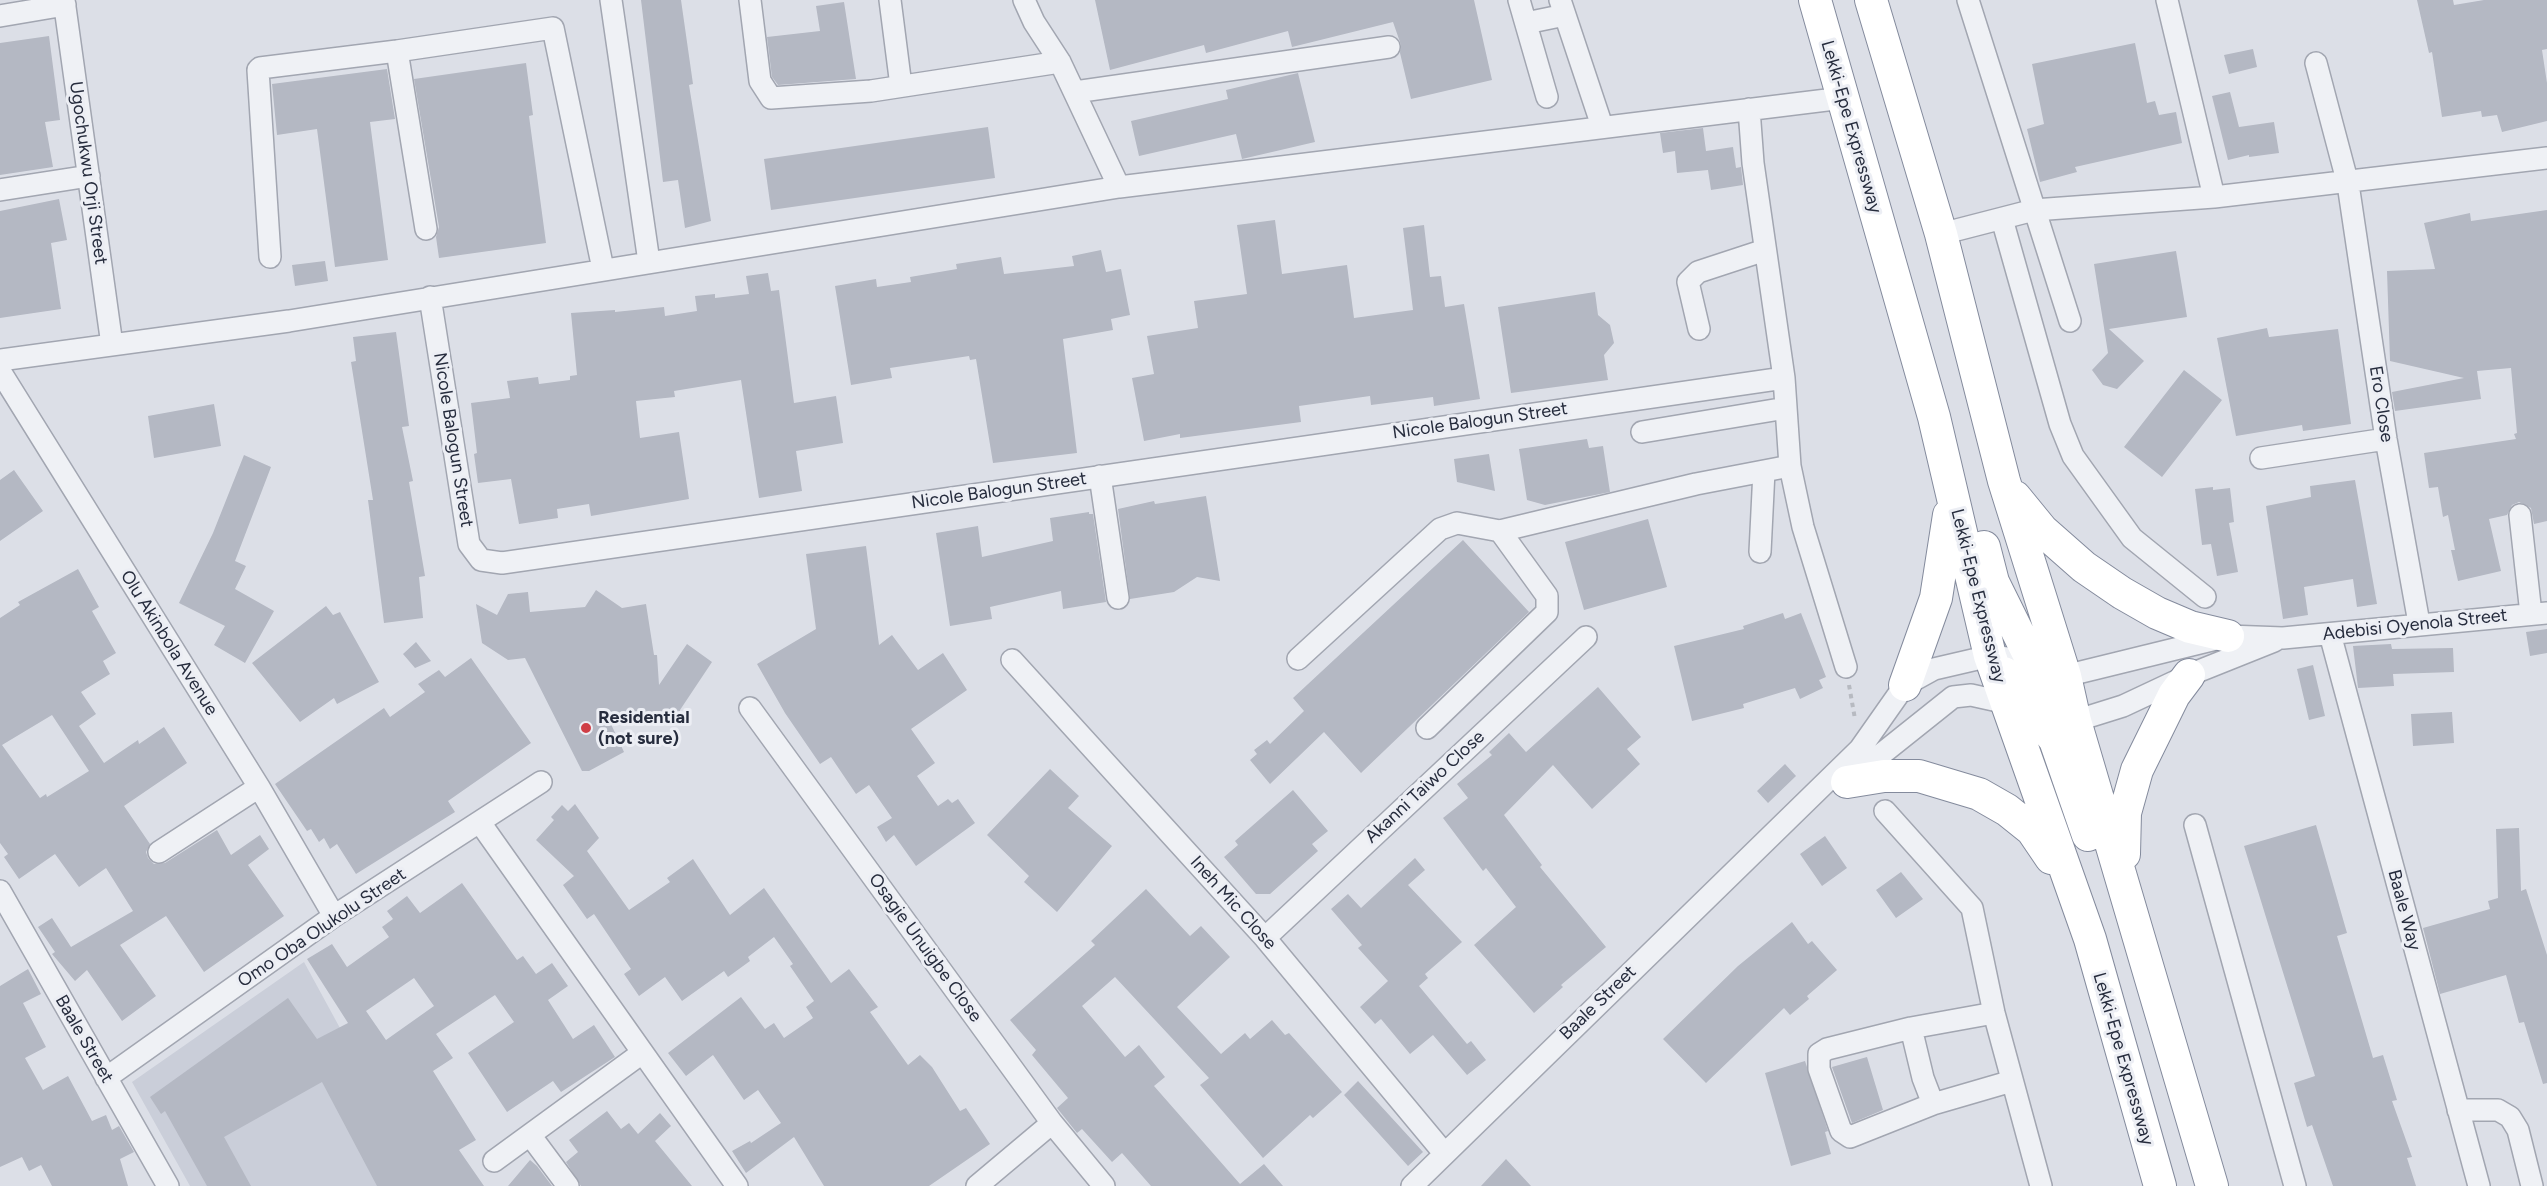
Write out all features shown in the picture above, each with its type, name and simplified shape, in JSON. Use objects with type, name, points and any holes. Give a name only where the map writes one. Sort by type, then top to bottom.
[{"type":"highway","name":"Lekki-Epe Expressway","points":[[1815,0],[1934,417],[1990,656]]},
{"type":"highway","points":[[1871,0],[1941,234],[2004,481],[2065,676],[2075,721],[2211,1186]]},
{"type":"highway","points":[[1896,286],[1920,321],[1993,582],[2032,661],[2075,721]]},
{"type":"highway","points":[[1905,685],[1936,598],[1945,557],[1950,504],[1934,417]]},
{"type":"highway","points":[[2004,481],[2042,530],[2084,567],[2157,614],[2190,627],[2228,636]]},
{"type":"highway","points":[[1990,656],[2020,706],[2055,740],[2183,1138],[2211,1186]]},
{"type":"highway","points":[[2132,915],[2124,861],[2125,813],[2137,770],[2174,695],[2189,675]]},
{"type":"highway","name":"Lekki-Epe Expressway","points":[[2020,706],[2090,939],[2160,1186]]},
{"type":"highway","points":[[1847,782],[1884,776],[1919,776],[1979,794],[2007,810],[2032,830],[2059,870],[2090,939]]},
{"type":"street","points":[[611,0],[650,261]]},
{"type":"street","points":[[750,0],[760,81],[771,98],[812,97],[901,86],[1060,62]]},
{"type":"street","points":[[890,0],[901,86]]},
{"type":"street","points":[[1024,0],[1034,22],[1060,62],[1119,187]]},
{"type":"street","points":[[1519,0],[1547,97]]},
{"type":"street","points":[[1968,0],[2070,321]]},
{"type":"street","points":[[2167,0],[2214,198]]},
{"type":"street","points":[[0,16],[65,3]]},
{"type":"street","name":"Ugochukwu Orji Street","points":[[65,3],[112,345]]},
{"type":"street","points":[[1526,23],[1563,7],[1602,126]]},
{"type":"street","points":[[270,257],[258,70],[555,29],[603,269]]},
{"type":"street","points":[[1075,92],[1389,47]]},
{"type":"street","points":[[398,51],[426,229]]},
{"type":"street","name":"Ero Close","points":[[2316,63],[2348,183],[2386,439],[2419,623]]},
{"type":"street","points":[[0,360],[289,321],[1119,187],[1843,98]]},
{"type":"street","points":[[1749,109],[1765,250],[1784,378],[1790,466],[1803,527],[1846,667]]},
{"type":"street","points":[[1941,234],[2034,210],[2214,198],[2547,158]]},
{"type":"street","points":[[0,190],[89,176]]},
{"type":"street","points":[[2002,219],[2060,424],[2073,456],[2132,538],[2205,597]]},
{"type":"street","points":[[1699,329],[1688,282],[1698,272],[1765,250]]},
{"type":"street","name":"Nicole Balogun Street","points":[[430,297],[469,544],[482,560],[502,563],[1784,378]]},
{"type":"street","name":"Olu Akinbola Avenue","points":[[0,371],[259,787],[334,916]]},
{"type":"street","points":[[1642,432],[1786,408]]},
{"type":"street","points":[[2261,458],[2386,439]]},
{"type":"street","points":[[1298,659],[1440,529],[1457,523],[1500,531],[1790,466]]},
{"type":"street","points":[[1760,552],[1764,471]]},
{"type":"street","points":[[1100,476],[1118,598]]},
{"type":"street","points":[[2520,514],[2539,613]]},
{"type":"street","points":[[1427,728],[1547,612],[1547,596],[1500,531]]},
{"type":"street","name":"Adebisi Oyenola Street","points":[[2283,638],[2539,613]]},
{"type":"street","name":"Baale Way","points":[[2330,634],[2479,1186]]},
{"type":"street","points":[[1785,820],[1860,749],[1905,685],[1934,669],[1990,656],[2032,661],[2065,676],[2228,636],[2283,638]]},
{"type":"street","name":"Akanni Taiwo Close","points":[[1265,938],[1586,637]]},
{"type":"street","points":[[1785,820],[1847,782],[1953,697],[1971,695],[2075,721],[2123,706],[2189,675],[2283,638]]},
{"type":"street","name":"Ineh Mic Close","points":[[1012,660],[1265,938],[1444,1153]]},
{"type":"street","name":"Osagie Unuigbe Close","points":[[750,708],[1052,1123],[1104,1186]]},
{"type":"street","name":"Omo Oba Olukolu Street","points":[[106,1078],[334,916],[481,824],[541,782]]},
{"type":"street","points":[[159,852],[259,787]]},
{"type":"street","points":[[1885,811],[1963,895],[1972,908],[1994,1013],[2041,1186]]},
{"type":"street","name":"Baale Street","points":[[1412,1186],[1785,820]]},
{"type":"street","points":[[481,824],[737,1186]]},
{"type":"street","points":[[2195,825],[2295,1186]]},
{"type":"street","name":"Baale Street","points":[[0,891],[168,1186]]},
{"type":"street","points":[[1994,1013],[1911,1028],[1827,1049],[1819,1054],[1819,1068],[1841,1131],[1850,1137],[1933,1104],[2012,1081]]},
{"type":"street","points":[[1911,1028],[1923,1078],[1933,1104]]},
{"type":"street","points":[[494,1161],[642,1053]]},
{"type":"street","points":[[2458,1110],[2498,1110],[2510,1117],[2518,1130],[2532,1186]]},
{"type":"street","points":[[977,1186],[1052,1123]]},
{"type":"street","points":[[530,1135],[568,1186]]},
{"type":"path","points":[[1846,667],[1860,749]]},
{"type":"shaded area","points":[[304,962],[426,1186],[190,1186],[132,1082]]},
{"type":"building","points":[[641,0],[681,0],[693,84],[689,85],[711,221],[685,228],[678,180],[663,182]]},
{"type":"building","points":[[1095,0],[1474,0],[1492,80],[1411,99],[1400,53],[1401,45],[1393,22],[1292,47],[1288,31],[1206,53],[1204,45],[1110,70]]},
{"type":"building","points":[[2417,0],[2453,0],[2454,5],[2484,0],[2547,0],[2547,49],[2542,50],[2547,83],[2547,121],[2502,132],[2497,115],[2482,117],[2481,111],[2442,117],[2432,52],[2429,53]]},
{"type":"building","points":[[844,2],[856,79],[778,85],[772,77],[767,37],[820,31],[816,6]]},
{"type":"building","points":[[49,36],[60,120],[45,122],[53,167],[0,175],[0,43]]},
{"type":"building","points":[[2135,43],[2147,103],[2155,101],[2159,115],[2176,112],[2182,143],[2075,167],[2077,172],[2040,182],[2027,129],[2044,124],[2032,64]]},
{"type":"building","points":[[2253,49],[2257,67],[2229,74],[2224,55]]},
{"type":"building","points":[[526,63],[533,115],[529,116],[546,243],[439,258],[436,237],[439,227],[414,79]]},
{"type":"building","points":[[387,69],[395,119],[370,122],[388,260],[335,267],[317,129],[277,135],[272,84]]},
{"type":"building","points":[[1298,73],[1315,142],[1242,159],[1236,134],[1139,156],[1131,121],[1228,99],[1226,90]]},
{"type":"building","points":[[2230,92],[2239,127],[2274,122],[2279,153],[2249,157],[2249,155],[2228,160],[2212,96]]},
{"type":"building","points":[[988,127],[995,178],[771,210],[764,159]]},
{"type":"building","points":[[1703,128],[1706,151],[1733,147],[1736,168],[1741,167],[1743,185],[1711,190],[1708,170],[1677,173],[1675,151],[1663,153],[1660,133]]},
{"type":"building","points":[[59,199],[67,240],[51,243],[61,309],[0,318],[0,211]]},
{"type":"building","points":[[2547,210],[2547,521],[2534,524],[2531,508],[2519,502],[2512,505],[2507,515],[2489,519],[2501,571],[2458,581],[2451,550],[2455,550],[2448,515],[2443,517],[2438,487],[2429,488],[2424,453],[2516,439],[2511,368],[2477,371],[2481,399],[2395,411],[2392,392],[2464,378],[2390,361],[2387,271],[2435,269],[2424,223],[2470,213],[2471,221]]},
{"type":"building","points":[[1275,220],[1282,274],[1347,265],[1354,318],[1413,310],[1403,228],[1424,225],[1430,277],[1441,276],[1445,307],[1464,304],[1480,399],[1434,406],[1433,397],[1371,405],[1370,396],[1299,406],[1301,422],[1180,438],[1180,434],[1144,441],[1132,378],[1154,374],[1147,336],[1198,328],[1194,301],[1247,294],[1237,225]]},
{"type":"building","points":[[1101,250],[1106,272],[1121,269],[1130,315],[1111,319],[1113,330],[1063,339],[1077,453],[993,463],[976,359],[970,360],[969,356],[890,368],[892,378],[851,385],[835,286],[876,279],[877,287],[911,282],[910,277],[957,269],[956,264],[1001,257],[1004,274],[1074,266],[1072,256]]},
{"type":"building","points":[[2176,251],[2187,317],[2109,329],[2144,361],[2117,389],[2103,385],[2092,370],[2108,353],[2094,264]]},
{"type":"building","points":[[325,261],[328,281],[295,286],[292,265]]},
{"type":"building","points":[[768,273],[771,291],[779,290],[794,403],[836,396],[843,443],[796,451],[802,491],[759,498],[741,380],[674,391],[675,397],[636,401],[640,438],[679,432],[689,499],[591,516],[589,504],[557,509],[558,518],[519,524],[511,479],[478,483],[471,403],[510,398],[507,381],[538,377],[539,384],[570,380],[570,376],[577,375],[571,313],[615,310],[615,312],[664,307],[665,316],[697,311],[695,296],[715,294],[715,298],[749,294],[746,276]]},
{"type":"building","points":[[1595,292],[1598,315],[1610,325],[1614,343],[1604,355],[1608,380],[1511,393],[1498,307]]},
{"type":"building","points":[[2267,328],[2269,337],[2338,329],[2351,424],[2303,431],[2302,425],[2236,436],[2217,338]]},
{"type":"building","points":[[396,332],[409,426],[402,427],[413,481],[409,482],[425,576],[419,577],[423,618],[384,623],[368,500],[373,500],[351,362],[356,361],[353,337]]},
{"type":"building","points":[[2184,370],[2222,400],[2162,477],[2124,447]]},
{"type":"building","points":[[214,404],[221,446],[154,458],[148,416]]},
{"type":"building","points":[[1587,439],[1589,448],[1603,446],[1610,492],[1545,505],[1527,500],[1519,449]]},
{"type":"building","points":[[1489,454],[1495,491],[1457,482],[1454,459]]},
{"type":"building","points":[[244,455],[271,467],[235,561],[246,566],[235,589],[274,611],[245,663],[214,645],[225,626],[179,603],[213,533]]},
{"type":"building","points":[[14,470],[43,511],[0,541],[0,480]]},
{"type":"building","points":[[2355,480],[2377,604],[2357,607],[2353,579],[2304,587],[2308,615],[2283,619],[2266,506],[2311,497],[2310,486]]},
{"type":"building","points":[[2213,487],[2213,490],[2230,488],[2234,522],[2229,523],[2238,572],[2217,576],[2211,544],[2202,545],[2195,489]]},
{"type":"building","points":[[1206,496],[1220,581],[1197,577],[1174,592],[1130,599],[1118,509],[1154,501],[1155,504]]},
{"type":"building","points":[[1089,512],[1093,514],[1106,602],[1063,609],[1061,591],[990,607],[992,619],[950,626],[936,533],[978,526],[982,557],[1053,541],[1050,518]]},
{"type":"building","points":[[1648,519],[1667,587],[1584,610],[1565,542]]},
{"type":"building","points":[[1463,540],[1529,612],[1361,773],[1324,732],[1270,784],[1250,760],[1257,754],[1254,750],[1267,740],[1270,744],[1304,711],[1293,698]]},
{"type":"building","points":[[866,546],[879,645],[892,635],[918,670],[943,653],[967,690],[911,729],[935,763],[917,776],[938,806],[948,799],[952,803],[958,799],[975,823],[916,866],[894,835],[886,842],[877,827],[892,818],[869,785],[856,794],[831,757],[820,764],[785,713],[757,664],[816,629],[806,554]]},
{"type":"building","points":[[78,569],[99,607],[92,611],[116,653],[103,661],[110,674],[81,692],[96,714],[79,726],[104,763],[138,740],[139,744],[164,727],[187,763],[124,806],[150,844],[146,852],[154,864],[165,863],[217,830],[231,855],[260,835],[269,849],[248,865],[284,916],[204,972],[166,916],[120,945],[156,996],[122,1021],[87,970],[75,981],[52,954],[55,952],[38,927],[52,918],[71,947],[133,911],[106,868],[79,887],[55,854],[19,879],[4,857],[8,854],[0,843],[0,618],[20,605],[18,602]],"holes":[[[52,715],[89,771],[47,797],[46,794],[40,798],[2,745]]]},
{"type":"building","points":[[596,590],[622,608],[646,604],[654,655],[657,655],[659,685],[687,644],[712,662],[680,710],[680,717],[610,722],[624,752],[589,771],[582,771],[525,658],[508,660],[482,643],[476,604],[497,615],[508,594],[528,592],[530,612],[585,607]]},
{"type":"building","points":[[326,606],[333,615],[340,612],[379,682],[337,704],[334,698],[300,722],[252,663]]},
{"type":"building","points":[[1783,613],[1785,619],[1801,613],[1826,677],[1819,680],[1823,688],[1800,699],[1795,688],[1743,704],[1744,708],[1692,721],[1674,646],[1744,629],[1743,626]]},
{"type":"building","points":[[2547,629],[2547,653],[2530,656],[2526,632]]},
{"type":"building","points":[[416,642],[431,661],[415,668],[403,654]]},
{"type":"building","points":[[2391,644],[2392,649],[2453,648],[2454,672],[2393,674],[2394,686],[2358,688],[2353,646]]},
{"type":"building","points":[[471,658],[531,743],[448,801],[455,812],[356,874],[337,844],[330,849],[324,838],[319,842],[311,829],[307,831],[275,784],[384,708],[390,717],[425,692],[418,684],[439,670],[445,677]]},
{"type":"building","points":[[2313,665],[2325,716],[2309,720],[2297,669]]},
{"type":"building","points":[[1598,687],[1641,737],[1627,749],[1640,764],[1592,809],[1553,765],[1504,815],[1542,865],[1540,867],[1606,947],[1561,985],[1563,987],[1534,1013],[1474,945],[1516,907],[1486,868],[1483,871],[1443,818],[1468,798],[1457,784],[1492,755],[1489,752],[1509,733],[1526,752]]},
{"type":"building","points":[[2452,712],[2454,743],[2413,746],[2411,714]]},
{"type":"building","points":[[1785,764],[1796,776],[1768,803],[1757,791]]},
{"type":"building","points":[[1050,769],[1079,796],[1068,808],[1112,846],[1057,912],[1024,882],[1029,876],[987,835]]},
{"type":"building","points":[[1293,790],[1328,831],[1312,844],[1318,851],[1270,894],[1256,894],[1224,857],[1238,845],[1235,841]]},
{"type":"building","points":[[575,804],[599,838],[587,851],[629,910],[670,882],[667,878],[693,859],[730,915],[764,888],[831,983],[849,969],[878,1007],[870,1012],[908,1065],[920,1055],[932,1067],[960,1111],[966,1108],[990,1144],[929,1186],[824,1186],[794,1137],[746,1173],[732,1151],[750,1141],[751,1143],[781,1123],[758,1090],[744,1100],[713,1055],[686,1076],[668,1053],[741,997],[765,1029],[774,1023],[784,1038],[813,1018],[806,1007],[814,1001],[790,966],[793,964],[774,937],[748,957],[750,961],[728,977],[724,971],[682,1001],[665,977],[639,996],[624,974],[631,969],[594,914],[587,919],[563,885],[574,876],[536,840],[554,820],[551,817],[562,805],[568,811]]},
{"type":"building","points":[[2316,825],[2347,933],[2337,936],[2373,1058],[2383,1055],[2397,1100],[2392,1101],[2412,1157],[2407,1158],[2416,1186],[2333,1186],[2312,1125],[2307,1127],[2294,1083],[2315,1076],[2244,846]]},
{"type":"building","points":[[2519,828],[2521,891],[2526,889],[2547,955],[2547,1083],[2543,1084],[2524,1022],[2519,1023],[2506,975],[2440,994],[2423,928],[2490,909],[2488,901],[2498,898],[2496,829]]},
{"type":"building","points":[[1825,836],[1847,868],[1822,886],[1800,854]]},
{"type":"building","points":[[1415,858],[1425,870],[1408,885],[1462,942],[1425,974],[1428,978],[1419,986],[1467,1044],[1471,1041],[1486,1060],[1467,1075],[1433,1035],[1410,1054],[1381,1019],[1375,1024],[1360,1007],[1388,981],[1358,948],[1362,945],[1331,909],[1348,894],[1361,908]]},
{"type":"building","points":[[1901,872],[1923,899],[1896,918],[1876,890]]},
{"type":"building","points":[[462,883],[517,960],[523,956],[536,974],[552,963],[568,986],[548,1000],[573,1039],[594,1025],[615,1057],[561,1092],[553,1081],[507,1112],[468,1053],[514,1022],[495,995],[436,1034],[453,1058],[433,1071],[476,1140],[459,1150],[484,1186],[377,1186],[322,1082],[224,1137],[251,1186],[207,1186],[165,1111],[161,1114],[150,1097],[288,998],[317,1039],[348,1023],[307,959],[332,944],[347,967],[389,937],[382,927],[393,919],[387,911],[407,896],[420,913]],"holes":[[[414,978],[434,1006],[386,1040],[366,1011]]]},
{"type":"building","points":[[1146,889],[1190,936],[1201,926],[1230,957],[1177,1007],[1221,1054],[1245,1033],[1250,1039],[1272,1020],[1285,1035],[1289,1033],[1342,1092],[1313,1118],[1310,1115],[1263,1158],[1200,1085],[1209,1078],[1115,977],[1082,1006],[1125,1057],[1139,1045],[1165,1077],[1154,1086],[1240,1184],[1264,1164],[1283,1186],[1151,1186],[1122,1153],[1112,1162],[1082,1129],[1077,1133],[1057,1108],[1068,1098],[1032,1055],[1036,1050],[1010,1020],[1095,945],[1091,941]]},
{"type":"building","points":[[1792,922],[1808,944],[1812,941],[1837,970],[1807,996],[1809,999],[1790,1015],[1784,1008],[1706,1083],[1663,1039],[1738,966]]},
{"type":"building","points":[[28,969],[41,994],[23,1003],[46,1047],[25,1058],[43,1090],[68,1076],[92,1121],[106,1115],[112,1130],[119,1126],[134,1152],[120,1159],[128,1186],[52,1186],[41,1165],[29,1171],[22,1157],[0,1167],[0,986]]},
{"type":"building","points":[[1867,1057],[1883,1110],[1852,1123],[1832,1067]]},
{"type":"building","points":[[1805,1061],[1828,1131],[1825,1132],[1831,1154],[1791,1166],[1765,1073]]},
{"type":"building","points":[[1358,1081],[1423,1152],[1408,1166],[1344,1095]]},
{"type":"building","points":[[607,1111],[621,1129],[629,1123],[638,1134],[660,1113],[671,1126],[655,1141],[692,1186],[581,1186],[566,1162],[578,1152],[569,1140]]},
{"type":"building","points":[[1506,1159],[1531,1186],[1481,1186]]},
{"type":"building","points":[[530,1160],[552,1186],[508,1186]]},
{"type":"place","name":"Residential (not sure)","points":[[586,728]]}]
